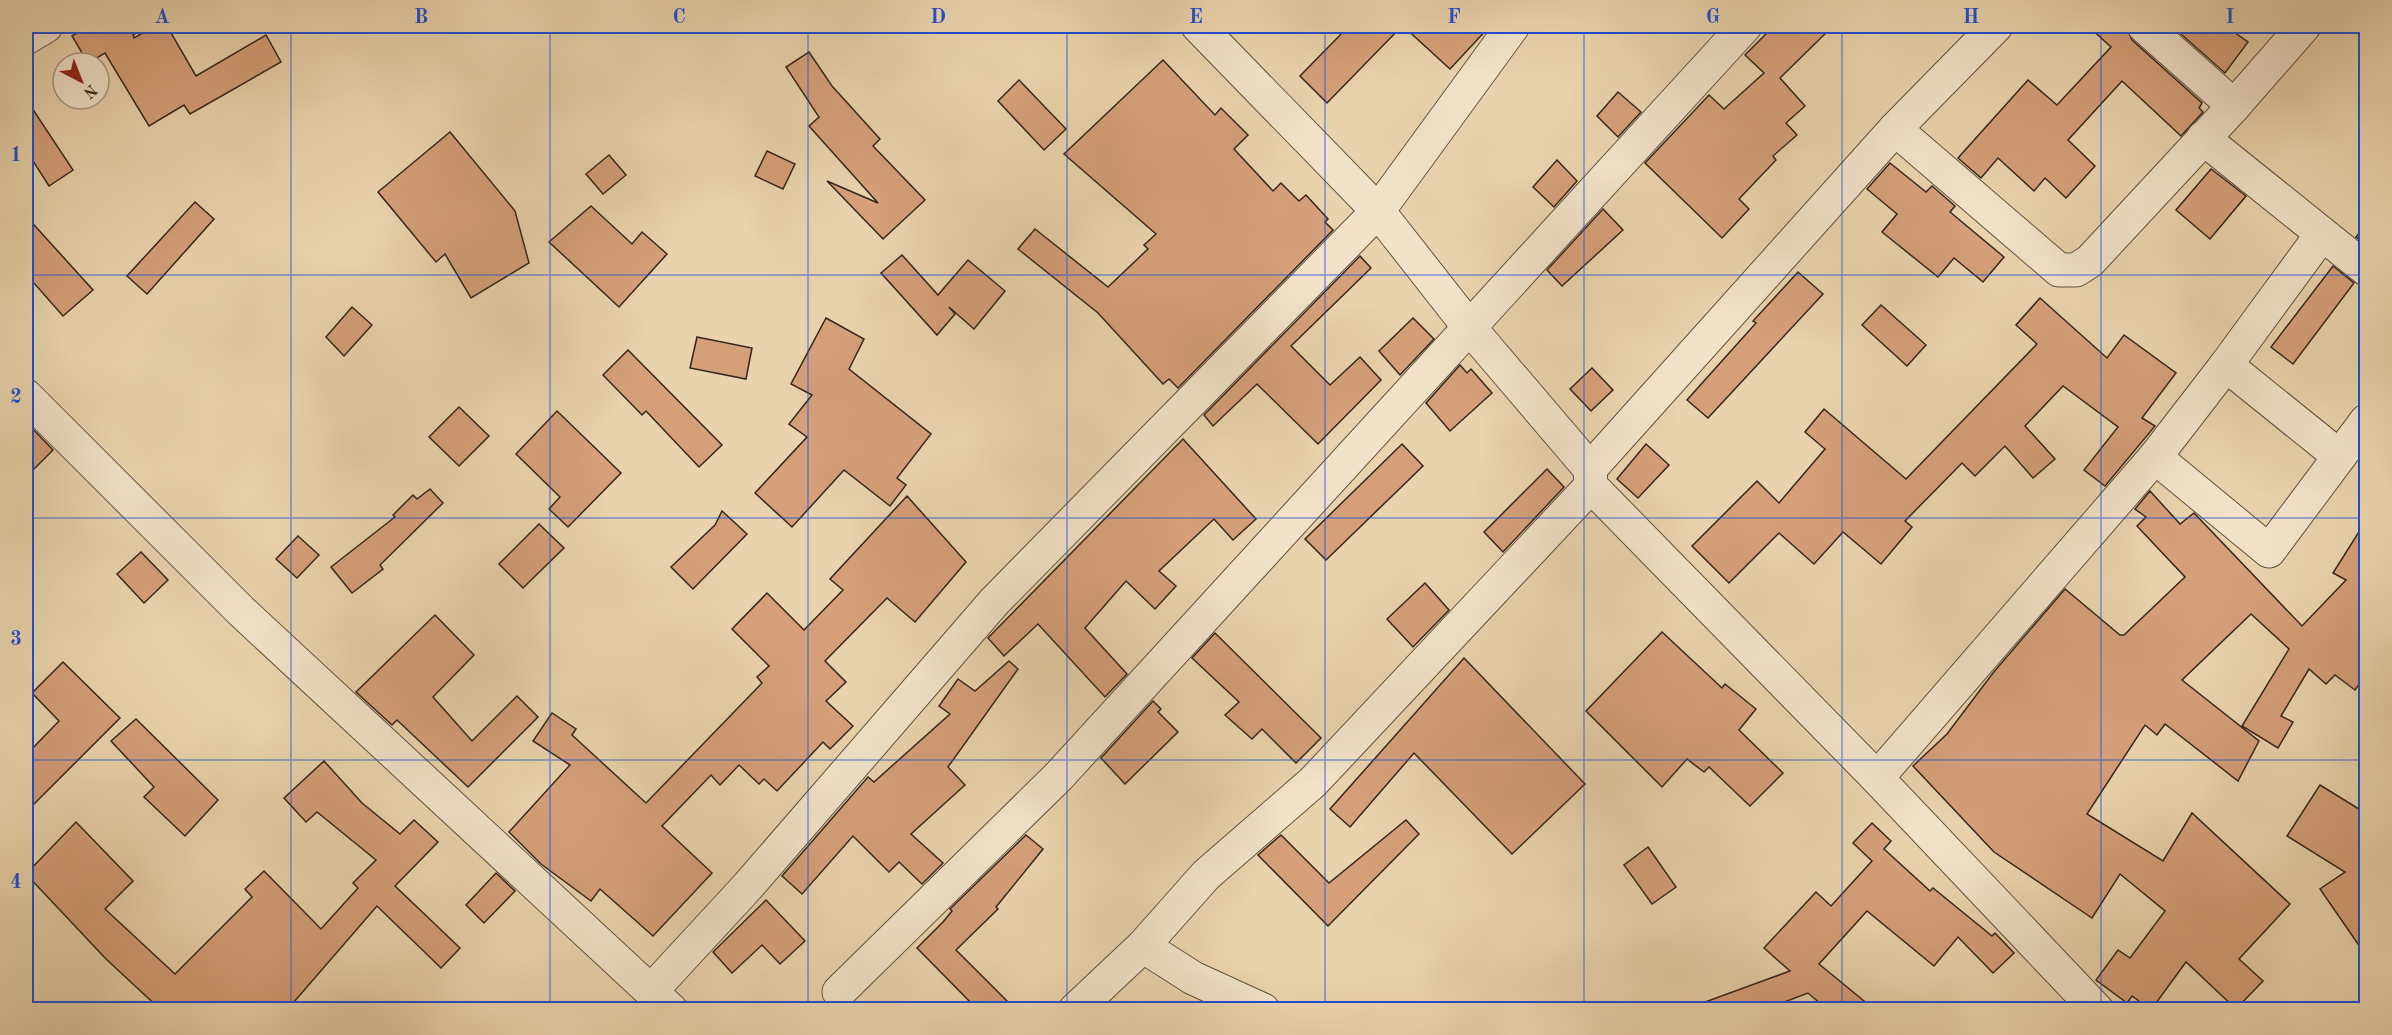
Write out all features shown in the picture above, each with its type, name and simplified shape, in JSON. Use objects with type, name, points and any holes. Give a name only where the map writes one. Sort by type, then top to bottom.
[{"type":"street","points":[[26,38],[46,26]]},
{"type":"street","points":[[1198,26],[1378,211],[1590,477],[2097,1010]]},
{"type":"street","points":[[26,396],[241,611],[662,1000],[748,886],[994,602],[1378,211],[1513,26]]},
{"type":"street","points":[[839,992],[1059,776],[1745,26]]},
{"type":"street","points":[[1075,1010],[1143,946],[1206,874],[1313,782],[1590,477],[1895,129],[1996,26]]},
{"type":"street","points":[[2144,26],[2234,106]]},
{"type":"street","points":[[1895,129],[2059,270],[2076,270],[2090,261],[2234,106],[2304,26]]},
{"type":"street","points":[[2203,138],[2367,269]]},
{"type":"street","points":[[1877,778],[2155,457],[2322,234]]},
{"type":"street","points":[[2226,365],[2339,456]]},
{"type":"street","points":[[2155,457],[2269,551],[2367,421]]},
{"type":"street","points":[[1143,946],[1193,978],[1263,1010]]},
{"type":"building","points":[[89,26],[148,26],[133,35],[134,38],[155,26],[167,26],[196,76],[266,35],[281,62],[190,114],[184,105],[149,126],[111,63],[111,51],[81,51],[72,36]]},
{"type":"building","points":[[1349,26],[1402,26],[1327,103],[1300,76]]},
{"type":"building","points":[[1403,26],[1490,26],[1450,69]]},
{"type":"building","points":[[1774,26],[1833,26],[1780,78],[1805,106],[1786,123],[1797,135],[1773,156],[1776,160],[1739,199],[1749,209],[1722,238],[1645,163],[1709,95],[1724,109],[1764,73],[1745,55]]},
{"type":"building","points":[[2088,26],[2126,26],[2132,40],[2202,103],[2199,108],[2203,112],[2181,136],[2122,81],[2068,140],[2095,166],[2066,198],[2045,178],[2034,191],[1998,158],[1981,178],[1958,158],[2028,80],[2057,105],[2111,47]]},
{"type":"building","points":[[2172,26],[2225,26],[2248,42],[2225,73]]},
{"type":"building","points":[[809,52],[832,86],[880,139],[873,146],[925,200],[883,239],[827,181],[878,203],[809,126],[819,117],[786,67]]},
{"type":"building","points":[[1163,60],[1215,115],[1221,108],[1248,135],[1234,149],[1273,191],[1281,183],[1299,201],[1306,195],[1328,219],[1325,222],[1333,230],[1178,388],[1169,379],[1163,384],[1098,313],[1018,249],[1035,229],[1108,287],[1148,249],[1144,245],[1156,234],[1064,154]]},
{"type":"building","points":[[1019,80],[1066,129],[1044,150],[998,101]]},
{"type":"building","points":[[1618,92],[1641,112],[1618,137],[1597,116]]},
{"type":"building","points":[[26,99],[73,170],[49,186],[26,150]]},
{"type":"building","points":[[450,132],[515,211],[529,263],[471,298],[445,254],[436,262],[378,192]]},
{"type":"building","points":[[767,151],[795,164],[783,189],[755,176]]},
{"type":"building","points":[[609,155],[626,175],[603,194],[586,174]]},
{"type":"building","points":[[1557,160],[1577,181],[1554,207],[1533,187]]},
{"type":"building","points":[[1890,163],[1926,192],[1932,186],[1955,206],[1950,212],[2004,257],[1983,282],[1954,258],[1938,277],[1882,232],[1897,214],[1867,189]]},
{"type":"building","points":[[2211,169],[2246,196],[2210,239],[2176,210]]},
{"type":"building","points":[[195,202],[214,219],[147,294],[127,276]]},
{"type":"building","points":[[591,206],[632,244],[642,232],[667,254],[619,307],[549,242]]},
{"type":"building","points":[[1603,209],[1623,230],[1562,286],[1547,270]]},
{"type":"building","points":[[26,216],[93,290],[63,316],[26,274]]},
{"type":"building","points":[[2367,223],[2367,245],[2356,237]]},
{"type":"building","points":[[902,255],[938,295],[968,260],[1005,291],[974,329],[949,307],[955,314],[937,335],[881,273]]},
{"type":"building","points":[[1360,256],[1371,268],[1291,346],[1330,385],[1360,357],[1381,380],[1318,444],[1257,384],[1213,426],[1204,415]]},
{"type":"building","points":[[2333,266],[2354,283],[2293,364],[2271,347]]},
{"type":"building","points":[[1798,272],[1823,294],[1708,418],[1687,400],[1756,323],[1753,321]]},
{"type":"building","points":[[2040,298],[2107,358],[2124,335],[2176,373],[2142,418],[2155,426],[2105,486],[2084,470],[2118,427],[2063,386],[2025,426],[2055,459],[2033,478],[2005,446],[1975,476],[1962,463],[1905,521],[1912,527],[1881,564],[1843,532],[1814,564],[1779,533],[1729,583],[1692,546],[1757,481],[1779,503],[1825,449],[1805,432],[1824,409],[1906,479],[2037,344],[2016,325]]},
{"type":"building","points":[[1881,305],[1926,345],[1907,366],[1862,325]]},
{"type":"building","points":[[352,307],[372,325],[344,356],[326,337]]},
{"type":"building","points":[[826,318],[864,339],[849,369],[931,434],[897,478],[906,485],[890,506],[844,470],[792,527],[755,493],[807,437],[789,424],[812,395],[791,384]]},
{"type":"building","points":[[1413,318],[1434,339],[1400,375],[1379,351]]},
{"type":"building","points":[[697,337],[752,348],[746,379],[690,368]]},
{"type":"building","points":[[628,350],[722,445],[699,467],[646,411],[642,415],[603,375]]},
{"type":"building","points":[[1460,365],[1467,373],[1471,369],[1492,393],[1450,431],[1426,403]]},
{"type":"building","points":[[1592,368],[1613,390],[1591,411],[1570,389]]},
{"type":"building","points":[[459,407],[489,436],[459,466],[429,437]]},
{"type":"building","points":[[557,411],[621,473],[568,527],[549,509],[560,497],[516,454]]},
{"type":"building","points":[[26,422],[53,450],[26,477]]},
{"type":"building","points":[[1183,439],[1256,519],[1233,540],[1214,519],[1159,571],[1176,586],[1155,609],[1126,581],[1085,628],[1127,674],[1105,697],[1038,624],[1004,656],[988,638]]},
{"type":"building","points":[[1402,444],[1423,466],[1326,560],[1305,539]]},
{"type":"building","points":[[1646,444],[1669,465],[1638,498],[1617,479]]},
{"type":"building","points":[[1547,469],[1564,487],[1503,552],[1484,532]]},
{"type":"building","points":[[430,489],[443,503],[380,565],[383,569],[352,593],[331,567],[395,517],[393,515],[413,495],[417,499]]},
{"type":"building","points":[[2150,491],[2180,524],[2194,513],[2302,626],[2346,580],[2333,573],[2367,519],[2367,673],[2355,690],[2335,675],[2326,684],[2309,669],[2281,716],[2293,722],[2278,748],[2242,726],[2289,649],[2251,614],[2182,680],[2259,741],[2238,781],[2165,724],[2157,735],[2145,725],[2087,814],[2163,861],[2192,813],[2290,904],[2239,959],[2263,981],[2236,1009],[2186,962],[2151,1010],[2132,996],[2127,1003],[2096,980],[2118,950],[2130,958],[2165,911],[2120,874],[2092,918],[1994,852],[1913,766],[1947,734],[1993,673],[2065,589],[2120,635],[2124,635],[2185,577],[2137,526],[2146,517],[2135,509]]},
{"type":"building","points":[[907,496],[966,562],[915,622],[887,598],[825,661],[846,682],[826,701],[853,726],[830,749],[823,742],[777,791],[764,779],[759,784],[739,765],[720,785],[711,775],[662,826],[712,873],[653,936],[600,889],[591,901],[541,864],[509,832],[570,765],[533,741],[552,713],[576,729],[572,735],[646,803],[762,683],[757,677],[769,666],[732,629],[767,593],[804,630],[843,590],[830,579]]},
{"type":"building","points":[[722,511],[747,534],[693,589],[671,567],[715,525]]},
{"type":"building","points":[[539,524],[564,548],[523,588],[499,564]]},
{"type":"building","points":[[298,536],[319,555],[297,578],[276,559]]},
{"type":"building","points":[[141,552],[168,580],[144,603],[117,574]]},
{"type":"building","points":[[1425,583],[1449,610],[1413,647],[1387,619]]},
{"type":"building","points":[[435,615],[474,655],[433,697],[472,741],[517,696],[538,717],[468,787],[397,720],[392,725],[356,692]]},
{"type":"building","points":[[1662,632],[1722,688],[1725,684],[1756,709],[1739,730],[1783,773],[1750,806],[1709,767],[1704,772],[1687,759],[1662,787],[1586,711]]},
{"type":"building","points":[[1215,633],[1321,738],[1296,763],[1262,729],[1252,739],[1225,715],[1239,702],[1192,658]]},
{"type":"building","points":[[1464,658],[1585,784],[1512,854],[1414,753],[1350,827],[1330,809]]},
{"type":"building","points":[[1009,661],[1018,669],[948,767],[965,785],[911,834],[943,863],[922,884],[899,862],[889,872],[853,836],[802,894],[782,876],[868,777],[874,782],[950,714],[939,706],[958,679],[975,691]]},
{"type":"building","points":[[63,662],[120,718],[26,812],[26,755],[59,721],[32,693]]},
{"type":"building","points":[[1153,701],[1161,709],[1158,712],[1178,732],[1125,784],[1101,758]]},
{"type":"building","points":[[136,719],[218,800],[185,836],[144,797],[154,787],[111,741]]},
{"type":"building","points":[[324,761],[362,803],[400,834],[414,820],[438,842],[395,886],[460,948],[441,968],[377,906],[287,1010],[161,1010],[106,959],[26,874],[76,822],[133,881],[105,909],[175,974],[252,897],[245,889],[264,871],[321,929],[358,888],[353,883],[376,860],[317,812],[306,822],[284,798]]},
{"type":"building","points":[[2320,785],[2367,814],[2367,957],[2320,889],[2345,872],[2287,836]]},
{"type":"building","points":[[1406,820],[1419,834],[1328,926],[1258,855],[1281,835],[1329,883]]},
{"type":"building","points":[[1872,823],[1891,841],[1884,849],[1930,891],[1933,888],[1992,936],[1995,933],[2014,953],[1993,973],[1958,937],[1934,966],[1867,911],[1819,964],[1875,1010],[1828,1010],[1808,993],[1763,1010],[1694,1010],[1694,1006],[1790,971],[1764,948],[1816,892],[1831,906],[1872,861],[1853,843]]},
{"type":"building","points":[[1026,835],[1043,849],[996,907],[998,909],[956,950],[1016,1010],[978,1010],[917,948],[943,922],[952,911],[950,909]]},
{"type":"building","points":[[1648,847],[1676,887],[1652,904],[1624,865]]},
{"type":"building","points":[[496,873],[515,891],[484,923],[466,905]]},
{"type":"building","points":[[766,900],[805,941],[780,964],[762,945],[732,973],[713,952]]}]
